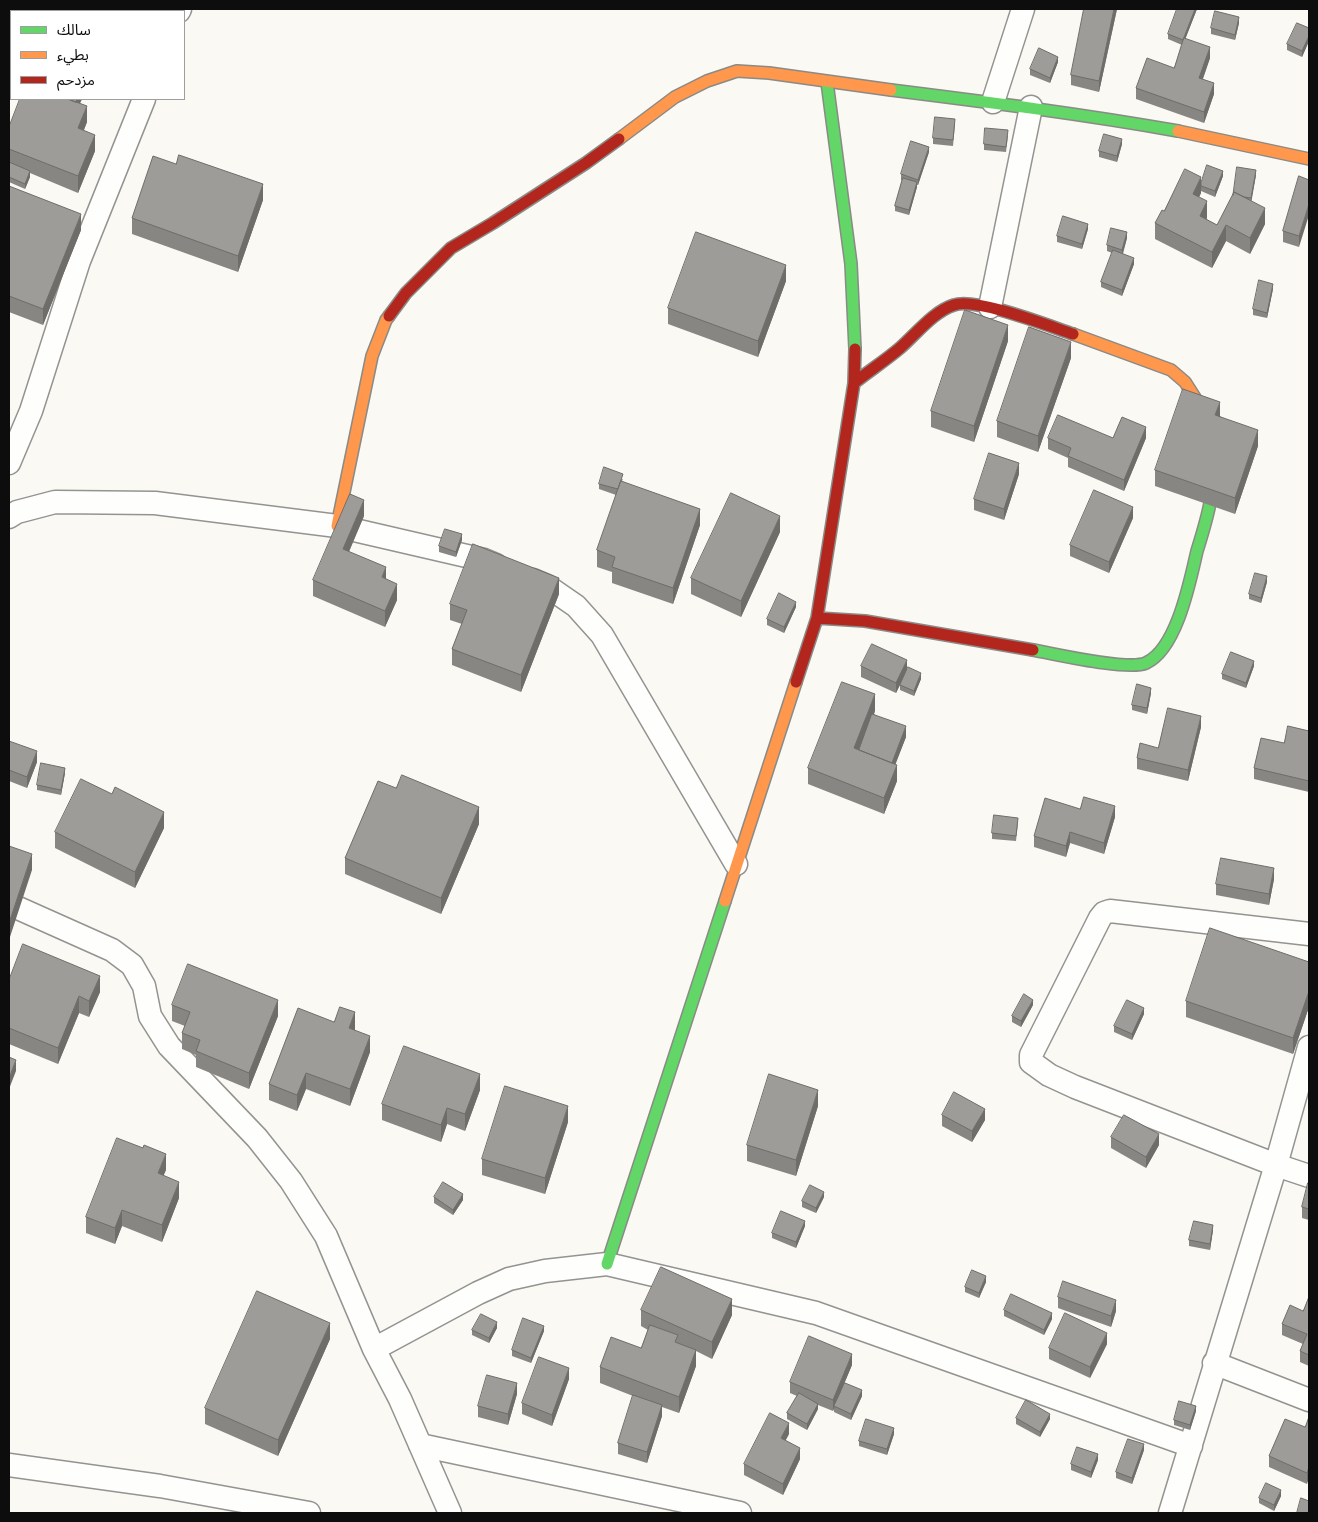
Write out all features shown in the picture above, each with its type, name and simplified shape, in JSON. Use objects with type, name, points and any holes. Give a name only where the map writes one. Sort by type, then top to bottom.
[{"type":"street","points":[[993,102],[1023,9]]},
{"type":"street","points":[[337,526],[372,356],[386,320],[406,293],[451,248],[586,163],[675,98],[707,81],[737,71],[769,72],[827,82],[1111,118],[1200,134],[1309,159]]},
{"type":"street","points":[[607,1264],[817,618],[854,383],[855,336],[851,264],[827,82]]},
{"type":"street","points":[[9,464],[31,411],[79,261],[144,100]]},
{"type":"street","points":[[990,308],[1031,107]]},
{"type":"street","points":[[854,383],[899,349],[940,312],[955,304],[970,303],[1074,334],[1172,370],[1185,382],[1198,404],[1209,432],[1210,440]]},
{"type":"street","points":[[817,618],[874,622],[1116,664],[1132,665],[1146,663],[1157,655],[1167,643],[1174,630],[1186,596],[1210,502],[1214,464],[1212,456]]},
{"type":"street","points":[[9,517],[17,512],[55,502],[155,503],[337,526],[484,560],[547,586],[576,606],[602,635],[736,864]]},
{"type":"street","points":[[9,904],[112,950],[132,965],[144,986],[150,1016],[169,1046],[257,1138],[291,1181],[326,1236],[374,1349],[400,1399],[450,1513]]},
{"type":"street","points":[[1309,934],[1110,912],[1104,913],[1031,1055],[1031,1062],[1036,1068],[1075,1087],[1309,1176]]},
{"type":"street","points":[[1170,1513],[1308,1056]]},
{"type":"street","points":[[374,1349],[478,1292],[509,1279],[545,1271],[607,1264],[816,1313],[1191,1446]]},
{"type":"street","points":[[1214,1363],[1309,1400]]},
{"type":"street","points":[[420,1445],[659,1505],[740,1513]]},
{"type":"street","points":[[9,1465],[160,1486],[309,1513]]},
{"type":"building","points":[[1084,9],[1114,9],[1099,81],[1071,75]]},
{"type":"building","points":[[1177,9],[1195,9],[1183,40],[1168,34]]},
{"type":"building","points":[[1215,11],[1239,17],[1235,35],[1211,28]]},
{"type":"building","points":[[1297,23],[1309,28],[1309,36],[1302,51],[1287,44]]},
{"type":"building","points":[[1184,38],[1210,47],[1199,78],[1214,83],[1204,112],[1136,88],[1147,58],[1174,68]]},
{"type":"building","points":[[1039,48],[1058,57],[1050,78],[1030,69]]},
{"type":"building","points":[[20,100],[71,100],[87,106],[78,128],[95,135],[78,176],[9,149],[9,127]]},
{"type":"building","points":[[935,117],[955,119],[953,140],[933,138]]},
{"type":"building","points":[[985,128],[1008,130],[1006,147],[984,144]]},
{"type":"building","points":[[1104,134],[1122,139],[1117,156],[1099,151]]},
{"type":"building","points":[[911,141],[929,147],[918,180],[901,174]]},
{"type":"building","points":[[179,155],[263,184],[238,256],[132,218],[153,156],[176,164]]},
{"type":"building","points":[[9,162],[30,171],[25,184],[9,177]]},
{"type":"building","points":[[1207,165],[1223,171],[1215,191],[1201,186]]},
{"type":"building","points":[[1237,167],[1256,170],[1251,198],[1234,192],[1233,195]]},
{"type":"building","points":[[1185,169],[1201,177],[1193,194],[1207,201],[1200,216],[1217,225],[1234,192],[1265,208],[1250,238],[1226,225],[1212,252],[1155,223],[1162,210],[1164,211]]},
{"type":"building","points":[[1299,176],[1309,180],[1309,204],[1299,236],[1283,231]]},
{"type":"building","points":[[903,178],[917,182],[909,210],[895,206]]},
{"type":"building","points":[[9,186],[81,214],[43,309],[9,296]]},
{"type":"building","points":[[1063,216],[1088,224],[1082,244],[1057,236]]},
{"type":"building","points":[[1111,228],[1127,232],[1122,250],[1107,245]]},
{"type":"building","points":[[696,232],[786,265],[758,341],[668,308]]},
{"type":"building","points":[[1113,250],[1134,258],[1122,290],[1101,282]]},
{"type":"building","points":[[1259,280],[1273,284],[1267,313],[1253,309]]},
{"type":"building","points":[[965,310],[1008,325],[974,426],[931,411]]},
{"type":"building","points":[[1029,327],[1071,342],[1038,436],[997,421]]},
{"type":"building","points":[[1183,389],[1220,402],[1215,415],[1258,430],[1235,498],[1155,470]]},
{"type":"building","points":[[1058,415],[1113,438],[1122,417],[1146,427],[1124,480],[1068,456],[1071,448],[1048,438]]},
{"type":"building","points":[[989,453],[1019,463],[1004,509],[974,499]]},
{"type":"building","points":[[604,467],[623,474],[618,489],[599,484]]},
{"type":"building","points":[[621,481],[700,509],[673,588],[612,567],[615,557],[597,550]]},
{"type":"building","points":[[1094,490],[1133,507],[1109,562],[1070,545]]},
{"type":"building","points":[[731,493],[780,516],[741,601],[691,578]]},
{"type":"building","points":[[350,494],[364,500],[343,549],[386,567],[382,577],[397,584],[385,611],[313,580]]},
{"type":"building","points":[[445,529],[462,534],[456,552],[439,546]]},
{"type":"building","points":[[473,544],[559,578],[521,675],[452,649],[467,610],[450,604]]},
{"type":"building","points":[[1255,573],[1267,576],[1261,598],[1249,594]]},
{"type":"building","points":[[779,593],[796,602],[784,627],[767,619]]},
{"type":"building","points":[[872,644],[907,660],[896,683],[861,666]]},
{"type":"building","points":[[1231,652],[1254,661],[1246,683],[1222,674]]},
{"type":"building","points":[[908,667],[921,673],[914,691],[900,685]]},
{"type":"building","points":[[842,682],[875,694],[854,748],[897,765],[884,798],[808,768]]},
{"type":"building","points":[[1137,684],[1151,688],[1147,708],[1132,705]]},
{"type":"building","points":[[1168,708],[1201,716],[1188,770],[1137,758],[1140,743],[1158,748]]},
{"type":"building","points":[[872,714],[906,726],[892,763],[859,750]]},
{"type":"building","points":[[1288,726],[1309,731],[1309,781],[1254,768],[1261,738],[1284,743]]},
{"type":"building","points":[[9,741],[37,751],[27,777],[9,770]]},
{"type":"building","points":[[41,763],[65,768],[61,790],[37,785]]},
{"type":"building","points":[[402,775],[479,807],[441,898],[345,858],[378,781],[396,788]]},
{"type":"building","points":[[81,779],[112,794],[115,787],[164,812],[135,872],[55,832]]},
{"type":"building","points":[[1084,797],[1115,806],[1104,843],[1070,832],[1066,846],[1034,836],[1045,798],[1080,809]]},
{"type":"building","points":[[994,815],[1018,818],[1016,836],[992,833]]},
{"type":"building","points":[[9,846],[32,854],[9,923]]},
{"type":"building","points":[[1221,858],[1274,868],[1269,894],[1216,884]]},
{"type":"building","points":[[1210,928],[1309,962],[1309,991],[1293,1038],[1186,1001]]},
{"type":"building","points":[[23,944],[100,976],[89,1001],[79,996],[58,1048],[9,1028],[9,980]]},
{"type":"building","points":[[188,964],[278,1000],[249,1073],[196,1051],[200,1040],[182,1033],[190,1012],[172,1005]]},
{"type":"building","points":[[1024,994],[1033,1000],[1021,1021],[1012,1016]]},
{"type":"building","points":[[1127,1000],[1144,1008],[1132,1034],[1114,1026]]},
{"type":"building","points":[[340,1007],[355,1012],[349,1028],[370,1036],[350,1089],[306,1073],[297,1095],[269,1084],[298,1008],[334,1022]]},
{"type":"building","points":[[404,1046],[480,1074],[465,1114],[447,1108],[441,1125],[382,1104]]},
{"type":"building","points":[[9,1057],[16,1060],[9,1078]]},
{"type":"building","points":[[769,1074],[818,1090],[796,1160],[747,1145]]},
{"type":"building","points":[[505,1086],[568,1106],[545,1178],[482,1159]]},
{"type":"building","points":[[954,1092],[985,1109],[972,1131],[942,1115]]},
{"type":"building","points":[[1124,1115],[1159,1134],[1146,1157],[1111,1137]]},
{"type":"building","points":[[117,1138],[143,1148],[144,1145],[166,1154],[158,1173],[179,1182],[162,1225],[122,1210],[115,1228],[86,1217]]},
{"type":"building","points":[[443,1182],[463,1194],[453,1210],[434,1197]]},
{"type":"building","points":[[1309,1183],[1309,1209],[1302,1207]]},
{"type":"building","points":[[810,1185],[824,1192],[816,1208],[802,1201]]},
{"type":"building","points":[[781,1211],[805,1221],[796,1242],[772,1233]]},
{"type":"building","points":[[1194,1221],[1213,1225],[1210,1244],[1189,1240]]},
{"type":"building","points":[[661,1267],[732,1299],[712,1342],[641,1310]]},
{"type":"building","points":[[972,1270],[986,1276],[979,1293],[965,1287]]},
{"type":"building","points":[[1063,1281],[1116,1300],[1111,1316],[1058,1297]]},
{"type":"building","points":[[257,1291],[330,1323],[278,1440],[205,1408]]},
{"type":"building","points":[[1011,1294],[1052,1313],[1044,1330],[1004,1310]]},
{"type":"building","points":[[1309,1297],[1309,1355],[1300,1351],[1307,1334],[1282,1324],[1290,1305],[1303,1311]]},
{"type":"building","points":[[1065,1313],[1107,1333],[1090,1367],[1049,1348]]},
{"type":"building","points":[[481,1314],[497,1322],[489,1338],[472,1330]]},
{"type":"building","points":[[523,1318],[544,1326],[531,1358],[512,1350]]},
{"type":"building","points":[[650,1325],[678,1335],[675,1342],[696,1350],[679,1397],[600,1367],[611,1337],[641,1348]]},
{"type":"building","points":[[809,1336],[852,1354],[833,1400],[790,1382]]},
{"type":"building","points":[[539,1357],[569,1368],[552,1415],[522,1403]]},
{"type":"building","points":[[487,1375],[517,1383],[508,1414],[478,1406]]},
{"type":"building","points":[[845,1383],[862,1390],[851,1414],[834,1406]]},
{"type":"building","points":[[799,1393],[818,1404],[807,1424],[787,1413]]},
{"type":"building","points":[[633,1395],[662,1405],[647,1452],[618,1443]]},
{"type":"building","points":[[1026,1400],[1050,1414],[1040,1432],[1016,1418]]},
{"type":"building","points":[[1179,1401],[1196,1406],[1190,1425],[1174,1420]]},
{"type":"building","points":[[770,1413],[789,1423],[781,1438],[800,1448],[783,1484],[744,1464]]},
{"type":"building","points":[[1309,1417],[1309,1467],[1307,1473],[1269,1456],[1285,1419],[1305,1427]]},
{"type":"building","points":[[866,1419],[894,1428],[887,1449],[859,1441]]},
{"type":"building","points":[[1128,1439],[1144,1444],[1132,1478],[1116,1472]]},
{"type":"building","points":[[1077,1447],[1098,1454],[1091,1472],[1071,1464]]},
{"type":"building","points":[[1266,1483],[1281,1490],[1274,1505],[1259,1498]]},
{"type":"building","points":[[1301,1498],[1309,1501],[1309,1513],[1297,1513]]},
{"type":"traffic: fast","points":[[827,82],[851,264],[855,349]]},
{"type":"traffic: fast","points":[[891,90],[1070,114],[1178,131]]},
{"type":"traffic: fast","points":[[1033,650],[1124,665],[1146,663],[1157,655],[1166,644],[1174,629],[1186,596],[1209,509],[1213,469]]},
{"type":"traffic: fast","points":[[607,1264],[725,901]]},
{"type":"traffic: slow","points":[[619,139],[675,97],[707,81],[737,71],[769,73],[891,90]]},
{"type":"traffic: slow","points":[[1178,131],[1309,159]]},
{"type":"traffic: slow","points":[[337,526],[372,356],[389,316]]},
{"type":"traffic: slow","points":[[1073,334],[1171,370],[1185,382],[1199,404],[1207,427]]},
{"type":"traffic: slow","points":[[725,901],[796,682]]},
{"type":"traffic: jam","points":[[389,316],[406,293],[451,248],[586,163],[619,139]]},
{"type":"traffic: jam","points":[[854,383],[900,348],[939,312],[954,305],[978,305],[995,309],[1073,334]]},
{"type":"traffic: jam","points":[[796,682],[817,618],[854,383],[855,349]]},
{"type":"traffic: jam","points":[[817,618],[865,621],[1033,650]]}]
